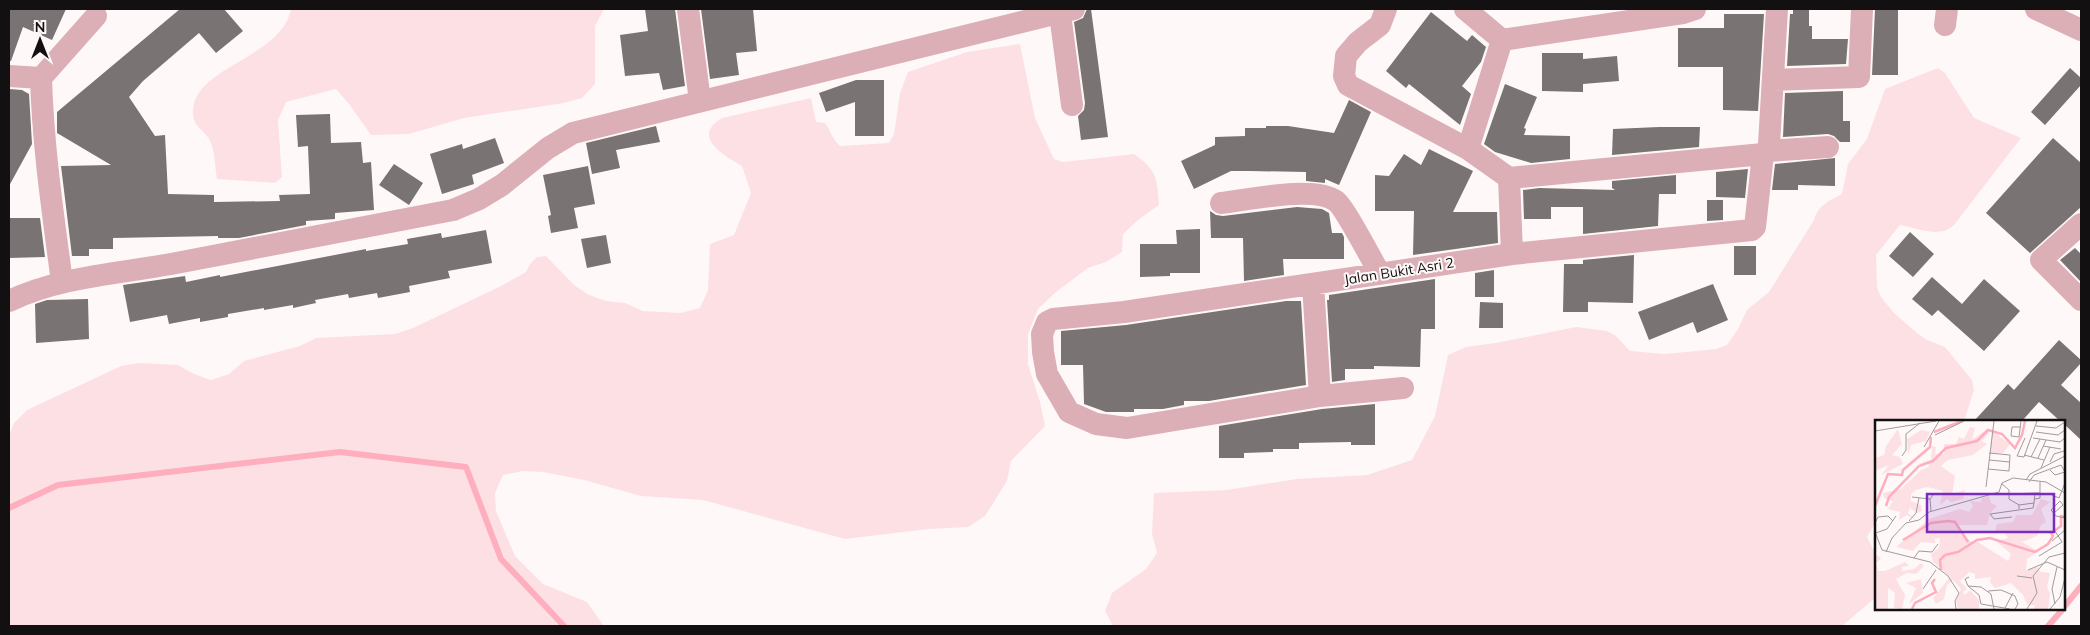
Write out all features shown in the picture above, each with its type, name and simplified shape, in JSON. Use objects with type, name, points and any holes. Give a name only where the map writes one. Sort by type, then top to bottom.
[{"type":"street","points":[[688,9],[700,101]]},
{"type":"street","points":[[1386,9],[1380,25],[1358,42],[1346,56],[1344,76],[1348,85],[1468,149],[1509,178],[1828,147]]},
{"type":"street","points":[[1465,9],[1502,40],[1695,9]]},
{"type":"street","points":[[1765,152],[1769,144],[1777,9]]},
{"type":"street","points":[[1772,80],[1859,77],[1862,9]]},
{"type":"street","points":[[2036,9],[2081,30]]},
{"type":"street","points":[[9,301],[25,293],[62,282],[453,210],[479,199],[502,185],[548,148],[573,133],[1067,11],[1072,105]]},
{"type":"street","points":[[62,282],[48,179],[42,118],[41,78],[96,16]]},
{"type":"street","points":[[1468,149],[1502,40]]},
{"type":"street","points":[[9,76],[41,78]]},
{"type":"street","name":"Jalan Bukit Asri 2","points":[[1320,396],[1127,428],[1096,424],[1069,412],[1047,374],[1042,334],[1047,322],[1053,319],[1124,312],[1512,254],[1752,230],[1755,227],[1765,152]]},
{"type":"street","points":[[1509,178],[1512,254]]},
{"type":"street","points":[[1221,203],[1291,194],[1320,195],[1336,201],[1380,274]]},
{"type":"street","points":[[2081,224],[2041,260],[2081,300]]},
{"type":"street","points":[[1313,284],[1320,396],[1403,388]]},
{"type":"shaded area","points":[[291,9],[604,9],[595,26],[595,84],[582,98],[564,103],[464,118],[409,134],[371,135],[336,89],[286,102],[278,120],[282,177],[275,183],[217,179],[212,145],[194,120],[193,109],[198,94],[223,71],[257,51],[272,39],[284,26]]},
{"type":"shaded area","points":[[1020,44],[1035,118],[1054,159],[1063,162],[1134,154],[1147,165],[1154,175],[1159,205],[1123,234],[1122,252],[1106,262],[1088,268],[1056,292],[1038,309],[1028,334],[1028,364],[1040,402],[1045,426],[1011,461],[1007,481],[985,516],[968,527],[929,529],[845,539],[703,500],[641,496],[584,480],[543,472],[523,471],[503,475],[495,493],[496,511],[515,556],[543,584],[587,602],[604,626],[9,626],[9,436],[14,423],[27,410],[121,366],[139,363],[178,365],[194,374],[211,380],[229,374],[244,361],[300,346],[316,338],[395,334],[413,328],[501,286],[526,272],[530,264],[537,257],[546,256],[574,285],[589,295],[606,301],[625,303],[643,311],[681,313],[700,308],[708,290],[710,244],[734,235],[751,193],[742,166],[727,157],[710,139],[709,132],[713,125],[722,118],[811,98],[816,122],[825,123],[840,146],[889,143],[894,134],[900,93],[908,72],[967,52]]},
{"type":"shaded area","points":[[1938,68],[1945,73],[1974,118],[2021,138],[1954,225],[1948,229],[1935,232],[1900,225],[1876,255],[1877,287],[1881,297],[1894,313],[1917,333],[1925,339],[1945,347],[1972,380],[1974,390],[1964,420],[1875,420],[1875,523],[1867,537],[1875,553],[1875,598],[1842,626],[1113,626],[1105,611],[1112,593],[1146,569],[1157,553],[1152,534],[1154,493],[1227,490],[1296,479],[1367,475],[1412,460],[1435,416],[1448,355],[1466,347],[1576,327],[1607,331],[1616,336],[1630,351],[1665,354],[1716,349],[1727,345],[1738,329],[1747,310],[1769,292],[1818,211],[1825,204],[1842,194],[1848,164],[1867,139],[1885,89]]},
{"type":"building","points":[[9,9],[66,9],[52,40],[23,27],[11,61],[9,61]]},
{"type":"building","points":[[180,9],[224,9],[243,31],[216,53],[199,33],[143,81],[129,97],[155,136],[165,135],[168,194],[214,195],[214,202],[280,201],[279,195],[310,194],[308,146],[298,147],[296,115],[330,114],[331,143],[361,142],[363,163],[371,162],[374,210],[335,213],[335,219],[306,221],[306,225],[239,238],[218,238],[218,236],[113,238],[113,249],[89,249],[89,256],[72,256],[61,166],[111,165],[57,133],[57,112]]},
{"type":"building","points":[[645,9],[675,9],[685,86],[663,90],[659,73],[625,76],[620,35],[648,31]]},
{"type":"building","points":[[701,9],[753,9],[757,51],[736,53],[739,75],[710,79]]},
{"type":"building","points":[[1087,9],[1091,9],[1108,137],[1081,140],[1078,116],[1084,110],[1085,103],[1074,22],[1083,18]]},
{"type":"building","points":[[1793,9],[1809,9],[1809,26],[1812,26],[1812,39],[1848,39],[1846,64],[1787,66],[1790,14],[1793,14]]},
{"type":"building","points":[[1875,9],[1898,9],[1898,75],[1872,75]]},
{"type":"building","points":[[1431,12],[1467,41],[1472,35],[1486,47],[1481,62],[1462,86],[1471,94],[1460,125],[1409,84],[1406,88],[1386,71]]},
{"type":"building","points":[[1724,14],[1764,14],[1758,111],[1723,110],[1723,67],[1678,67],[1678,28],[1724,28]]},
{"type":"building","points":[[1542,53],[1583,53],[1583,59],[1617,56],[1619,81],[1583,84],[1583,92],[1542,91]]},
{"type":"building","points":[[2070,68],[2081,78],[2081,85],[2045,125],[2031,112]]},
{"type":"building","points":[[856,80],[884,80],[884,136],[855,136],[855,102],[826,112],[819,93]]},
{"type":"building","points":[[1505,84],[1537,97],[1524,128],[1526,129],[1524,135],[1570,136],[1570,159],[1531,163],[1495,152],[1484,144]]},
{"type":"building","points":[[9,89],[22,90],[29,94],[32,144],[9,186]]},
{"type":"building","points":[[1843,91],[1843,121],[1850,121],[1850,142],[1840,142],[1834,136],[1828,134],[1783,137],[1785,93]]},
{"type":"building","points":[[1349,100],[1371,112],[1339,185],[1325,179],[1325,183],[1306,181],[1306,172],[1231,171],[1194,189],[1181,161],[1215,145],[1215,137],[1245,136],[1245,128],[1266,128],[1266,126],[1288,126],[1334,133]]},
{"type":"building","points":[[656,126],[660,142],[616,150],[620,168],[592,174],[586,143]]},
{"type":"building","points":[[1700,127],[1699,147],[1612,155],[1613,129]]},
{"type":"building","points":[[495,138],[504,163],[472,175],[474,184],[442,194],[430,154],[462,144],[463,149]]},
{"type":"building","points":[[2053,138],[2081,163],[2081,207],[2030,253],[1986,213]]},
{"type":"building","points":[[1429,149],[1473,171],[1453,212],[1497,212],[1498,243],[1413,255],[1414,211],[1375,211],[1375,175],[1389,176],[1404,154],[1421,165]]},
{"type":"building","points":[[1835,158],[1835,186],[1798,185],[1798,190],[1772,190],[1775,164]]},
{"type":"building","points":[[394,164],[423,183],[409,205],[379,185]]},
{"type":"building","points":[[588,166],[595,204],[574,208],[578,228],[551,233],[548,216],[551,215],[543,175]]},
{"type":"building","points":[[1748,169],[1745,198],[1716,197],[1716,172]]},
{"type":"building","points":[[1676,175],[1676,194],[1659,194],[1658,226],[1583,234],[1583,207],[1551,207],[1551,219],[1524,219],[1523,190],[1539,188],[1615,190],[1612,188],[1612,181]]},
{"type":"building","points":[[1707,200],[1723,200],[1723,220],[1707,221]]},
{"type":"building","points":[[1297,207],[1322,209],[1329,213],[1332,233],[1342,233],[1344,237],[1344,259],[1283,259],[1284,275],[1244,281],[1243,238],[1211,238],[1210,211],[1216,215],[1223,216]]},
{"type":"building","points":[[9,218],[40,218],[45,257],[9,258]]},
{"type":"building","points":[[1200,229],[1200,273],[1170,273],[1170,276],[1140,277],[1140,244],[1177,244],[1176,230]]},
{"type":"building","points":[[486,230],[492,263],[448,271],[450,278],[409,286],[410,292],[378,298],[377,293],[349,298],[348,294],[315,300],[316,303],[293,308],[293,305],[264,310],[264,308],[228,314],[228,317],[200,322],[200,318],[169,324],[167,315],[130,322],[123,285],[185,276],[186,282],[220,275],[220,277],[366,249],[366,251],[408,244],[407,239],[441,233],[442,238]]},
{"type":"building","points":[[1910,232],[1934,254],[1913,277],[1889,256]]},
{"type":"building","points":[[606,235],[611,263],[587,268],[581,239]]},
{"type":"building","points":[[1734,246],[1756,246],[1756,275],[1734,275]]},
{"type":"building","points":[[2075,248],[2081,254],[2081,282],[2060,260]]},
{"type":"building","points":[[1634,255],[1633,303],[1588,302],[1588,312],[1563,312],[1564,264],[1583,264],[1583,260]]},
{"type":"building","points":[[1494,270],[1494,297],[1475,297],[1475,273]]},
{"type":"building","points":[[1932,277],[1962,304],[1984,279],[2020,311],[1984,351],[1938,310],[1932,316],[1912,299]]},
{"type":"building","points":[[1435,279],[1435,329],[1421,329],[1420,367],[1374,366],[1374,369],[1345,369],[1345,380],[1332,382],[1327,300],[1329,300],[1329,295]]},
{"type":"building","points":[[1713,284],[1728,320],[1697,333],[1693,322],[1649,340],[1638,312]]},
{"type":"building","points":[[88,299],[89,339],[36,343],[35,304],[47,300]]},
{"type":"building","points":[[1286,301],[1301,301],[1306,385],[1209,401],[1184,401],[1184,405],[1163,409],[1134,409],[1134,412],[1106,412],[1084,404],[1083,365],[1061,365],[1061,331],[1126,325]]},
{"type":"building","points":[[1480,302],[1503,303],[1503,328],[1479,328]]},
{"type":"building","points":[[2059,340],[2081,360],[2081,363],[2061,385],[2081,403],[2081,440],[2065,425],[2065,420],[2059,420],[2039,402],[2023,420],[1975,420],[2008,384],[2014,390]]},
{"type":"building","points":[[1375,404],[1375,445],[1351,445],[1351,442],[1299,443],[1299,449],[1273,449],[1273,452],[1244,453],[1244,458],[1219,458],[1219,426],[1322,409]]},
{"type":"waterway","points":[[9,508],[58,485],[340,452],[466,467],[501,559],[564,626]]},
{"type":"waterway","points":[[2065,606],[2081,586]]},
{"type":"waterway","points":[[2048,626],[2062,610]]}]
